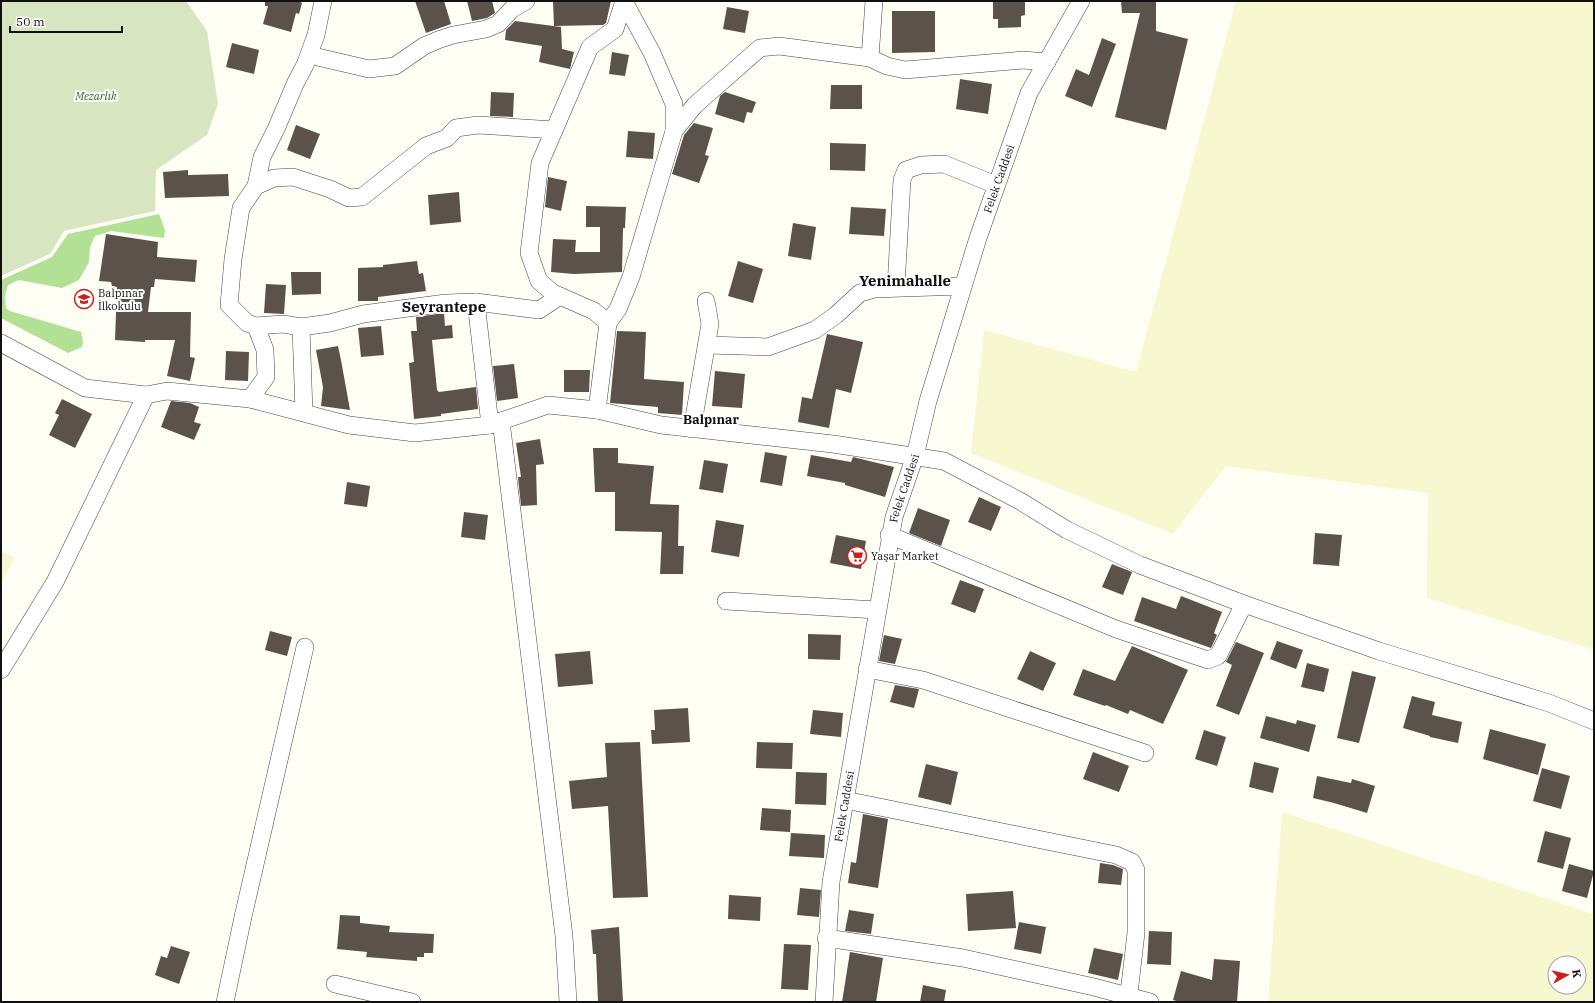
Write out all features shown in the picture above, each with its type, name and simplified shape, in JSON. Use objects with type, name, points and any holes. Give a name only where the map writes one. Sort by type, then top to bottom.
[{"type":"street","points":[[323,1],[316,35],[309,55],[262,157],[256,186],[241,208],[233,259],[229,306],[247,323],[256,326],[283,324],[301,327],[330,323],[363,314],[446,303],[476,302],[539,310],[560,296]]},
{"type":"street","points":[[309,55],[369,69],[395,66],[424,46],[438,40],[453,34],[486,29],[498,24],[512,9],[526,1]]},
{"type":"street","points":[[870,58],[874,1]]},
{"type":"street","name":"Felek Caddesi","points":[[824,1002],[826,938],[832,882],[889,535],[915,456],[928,401],[963,286],[996,185],[1030,93],[1081,1]]},
{"type":"street","points":[[608,323],[594,311],[553,293],[539,281],[529,253],[540,163],[590,47],[615,29],[624,2]]},
{"type":"street","points":[[597,410],[608,323],[618,309],[630,277],[674,131],[674,104],[652,53],[624,2]]},
{"type":"street","points":[[674,131],[695,105],[760,48],[779,46],[870,58],[887,66],[905,70],[1023,60],[1047,62]]},
{"type":"street","points":[[256,186],[274,178],[293,178],[330,189],[350,198],[362,196],[426,146],[447,138],[456,128],[478,125],[554,130]]},
{"type":"street","points":[[896,287],[902,180],[906,170],[921,165],[944,164],[996,185]]},
{"type":"street","points":[[707,345],[768,347],[815,330],[836,315],[860,293],[874,289],[896,287],[963,286]]},
{"type":"street","points":[[692,428],[710,324],[706,300]]},
{"type":"street","points":[[476,302],[496,423],[564,936],[568,1002]]},
{"type":"street","points":[[250,399],[266,377],[265,350],[256,326]]},
{"type":"street","points":[[301,327],[304,412]]},
{"type":"street","points":[[1,343],[86,388],[146,395],[167,391],[250,399],[349,425],[415,433],[496,423],[548,405],[597,410],[661,425],[833,444],[944,461],[1020,500],[1067,530],[1140,565],[1244,604],[1379,651],[1550,704],[1594,721]]},
{"type":"street","points":[[1,670],[55,582],[146,395]]},
{"type":"street","points":[[889,535],[1116,629],[1208,660],[1218,656],[1244,604]]},
{"type":"street","points":[[726,601],[877,610]]},
{"type":"street","points":[[225,1002],[248,894],[305,647]]},
{"type":"street","points":[[867,669],[923,680],[1145,753]]},
{"type":"street","points":[[845,800],[1116,855],[1132,862],[1136,870],[1136,933],[1129,999]]},
{"type":"street","points":[[826,938],[963,958],[1094,987],[1129,999],[1150,1002]]},
{"type":"street","points":[[335,984],[412,1002]]},
{"type":"green space","name":"Mezarlık","points":[[1,1],[186,1],[207,31],[218,104],[207,135],[156,170],[155,211],[64,231],[50,254],[1,276]]},
{"type":"green space","points":[[1236,1],[1594,1],[1594,650],[1427,598],[1428,493],[1226,466],[1173,534],[971,453],[984,330],[1136,372]]},
{"type":"green space","points":[[159,214],[165,230],[164,238],[111,231],[95,236],[90,247],[89,262],[79,280],[62,288],[19,280],[8,285],[5,296],[6,308],[10,311],[81,332],[83,342],[82,347],[68,353],[1,318],[1,280],[52,257],[68,234]]},
{"type":"green space","points":[[1,551],[15,558],[1,583]]},
{"type":"green space","points":[[1282,812],[1594,914],[1594,1002],[1268,1002]]},
{"type":"building","points":[[265,1],[299,1],[302,3],[299,14],[296,13],[291,32],[263,24],[268,6],[265,6]]},
{"type":"building","points":[[415,1],[444,1],[451,24],[426,33]]},
{"type":"building","points":[[467,1],[492,1],[495,13],[487,18],[472,21]]},
{"type":"building","points":[[553,1],[611,1],[606,23],[603,25],[554,26]]},
{"type":"building","points":[[993,1],[1025,1],[1025,15],[1021,16],[1021,27],[998,28],[998,19],[993,19]]},
{"type":"building","points":[[1121,1],[1156,1],[1156,31],[1188,39],[1166,130],[1115,117],[1140,13],[1122,13]]},
{"type":"building","points":[[727,7],[749,11],[745,33],[723,29]]},
{"type":"building","points":[[892,11],[935,11],[935,52],[892,53]]},
{"type":"building","points":[[515,21],[561,27],[562,49],[574,52],[570,69],[539,62],[542,46],[505,40],[506,30]]},
{"type":"building","points":[[1102,38],[1116,44],[1092,107],[1065,96],[1076,69],[1089,75]]},
{"type":"building","points":[[232,43],[259,50],[254,74],[226,67]]},
{"type":"building","points":[[612,52],[629,55],[625,76],[609,74]]},
{"type":"building","points":[[960,79],[992,84],[988,114],[956,109]]},
{"type":"building","points":[[831,85],[862,85],[862,109],[830,109]]},
{"type":"building","points":[[491,92],[514,93],[513,117],[490,116]]},
{"type":"building","points":[[725,92],[756,102],[752,113],[747,112],[744,123],[715,114],[720,96]]},
{"type":"building","points":[[694,123],[713,128],[705,155],[709,156],[699,183],[672,174],[684,135]]},
{"type":"building","points":[[296,125],[320,134],[310,159],[287,150]]},
{"type":"building","points":[[628,131],[655,133],[653,159],[626,157]]},
{"type":"building","points":[[830,143],[866,144],[865,171],[830,170]]},
{"type":"building","points":[[188,170],[188,175],[228,174],[229,196],[165,198],[163,172]]},
{"type":"building","points":[[548,177],[567,181],[561,211],[545,207]]},
{"type":"building","points":[[459,192],[461,222],[430,225],[428,195]]},
{"type":"building","points":[[586,206],[626,207],[625,228],[623,228],[622,272],[574,274],[551,272],[553,239],[576,240],[575,252],[600,252],[600,227],[586,227]]},
{"type":"building","points":[[851,207],[886,209],[884,236],[849,234]]},
{"type":"building","points":[[793,223],[816,227],[811,260],[788,256]]},
{"type":"building","points":[[106,234],[158,242],[157,257],[197,260],[195,282],[155,279],[154,287],[151,287],[148,312],[191,312],[190,357],[195,358],[190,381],[167,376],[175,340],[145,340],[145,342],[115,340],[117,287],[112,286],[111,282],[99,281]]},
{"type":"building","points":[[417,261],[419,274],[423,273],[426,291],[378,297],[378,301],[358,301],[358,268],[383,267],[383,265]]},
{"type":"building","points":[[738,261],[763,269],[753,303],[728,296]]},
{"type":"building","points":[[291,272],[321,272],[321,294],[292,295]]},
{"type":"building","points":[[266,284],[286,285],[284,314],[264,313]]},
{"type":"building","points":[[444,313],[445,326],[452,325],[453,338],[432,340],[437,390],[439,392],[476,387],[478,409],[441,414],[441,416],[414,419],[409,363],[414,362],[411,331],[417,331],[416,317]]},
{"type":"building","points":[[381,326],[384,355],[361,357],[358,328]]},
{"type":"building","points":[[617,331],[646,332],[644,379],[684,382],[682,415],[658,413],[658,407],[610,403]]},
{"type":"building","points":[[827,334],[863,342],[851,393],[836,389],[829,428],[798,422],[802,397],[812,399]]},
{"type":"building","points":[[338,346],[350,410],[321,406],[323,387],[316,350]]},
{"type":"building","points":[[226,351],[249,352],[248,381],[225,380]]},
{"type":"building","points":[[514,364],[518,398],[497,401],[493,366]]},
{"type":"building","points":[[564,370],[590,370],[589,392],[564,392]]},
{"type":"building","points":[[715,371],[745,374],[742,408],[712,406]]},
{"type":"building","points":[[62,399],[92,414],[75,448],[49,435],[59,415],[55,413]]},
{"type":"building","points":[[171,401],[190,403],[199,407],[194,422],[201,424],[194,440],[161,427]]},
{"type":"building","points":[[540,439],[544,464],[536,465],[537,505],[521,506],[518,477],[521,477],[516,443]]},
{"type":"building","points":[[593,448],[618,448],[618,463],[654,466],[650,504],[679,505],[678,546],[684,546],[683,574],[660,574],[662,532],[615,531],[615,492],[595,492]]},
{"type":"building","points":[[765,452],[787,456],[782,486],[760,482]]},
{"type":"building","points":[[811,455],[851,462],[853,457],[894,467],[885,497],[845,485],[845,483],[807,476]]},
{"type":"building","points":[[704,460],[728,464],[723,493],[699,489]]},
{"type":"building","points":[[347,482],[370,486],[367,507],[344,504]]},
{"type":"building","points":[[979,497],[1001,507],[991,531],[968,522]]},
{"type":"building","points":[[918,508],[950,520],[941,546],[909,533]]},
{"type":"building","points":[[464,512],[488,515],[485,540],[461,537]]},
{"type":"building","points":[[716,520],[744,525],[739,557],[711,552]]},
{"type":"building","points":[[1315,533],[1342,535],[1339,566],[1313,564]]},
{"type":"building","points":[[836,535],[866,541],[861,569],[830,563]]},
{"type":"building","points":[[1112,564],[1132,572],[1123,595],[1102,587]]},
{"type":"building","points":[[960,580],[984,589],[975,613],[951,604]]},
{"type":"building","points":[[1181,596],[1222,612],[1214,633],[1217,635],[1211,648],[1134,621],[1142,597],[1176,609]]},
{"type":"building","points":[[270,631],[292,637],[287,656],[265,650]]},
{"type":"building","points":[[808,634],[841,635],[840,660],[808,659]]},
{"type":"building","points":[[884,635],[902,639],[895,664],[879,661]]},
{"type":"building","points":[[1277,641],[1303,650],[1296,669],[1270,659]]},
{"type":"building","points":[[1236,642],[1264,653],[1239,715],[1216,706],[1232,665],[1226,662]]},
{"type":"building","points":[[1132,646],[1188,670],[1163,724],[1130,710],[1128,714],[1106,705],[1105,706],[1073,695],[1083,669],[1115,681]]},
{"type":"building","points":[[590,651],[593,684],[558,687],[555,654]]},
{"type":"building","points":[[1030,651],[1056,663],[1043,691],[1017,679]]},
{"type":"building","points":[[1307,663],[1329,669],[1324,692],[1301,687]]},
{"type":"building","points":[[1352,671],[1376,677],[1359,743],[1337,738]]},
{"type":"building","points":[[895,685],[919,689],[914,708],[890,702]]},
{"type":"building","points":[[1412,696],[1435,702],[1432,715],[1462,722],[1458,743],[1430,737],[1403,728]]},
{"type":"building","points":[[688,708],[690,742],[652,744],[651,730],[655,730],[654,710]]},
{"type":"building","points":[[813,710],[843,713],[841,737],[810,734]]},
{"type":"building","points":[[1266,716],[1296,724],[1297,720],[1316,725],[1309,752],[1260,738]]},
{"type":"building","points":[[1490,729],[1546,744],[1538,775],[1483,759]]},
{"type":"building","points":[[1204,730],[1226,737],[1217,766],[1195,759]]},
{"type":"building","points":[[640,742],[648,897],[613,898],[608,806],[572,809],[569,781],[607,777],[605,743]]},
{"type":"building","points":[[757,742],[793,743],[792,769],[756,768]]},
{"type":"building","points":[[1093,752],[1129,766],[1119,792],[1083,779]]},
{"type":"building","points":[[1254,762],[1279,768],[1273,793],[1249,787]]},
{"type":"building","points":[[926,764],[958,772],[951,805],[918,797]]},
{"type":"building","points":[[1542,768],[1570,776],[1561,809],[1533,801]]},
{"type":"building","points":[[796,772],[827,773],[826,805],[795,804]]},
{"type":"building","points":[[1317,776],[1351,783],[1352,779],[1375,786],[1367,813],[1313,798]]},
{"type":"building","points":[[762,808],[791,810],[790,832],[760,830]]},
{"type":"building","points":[[863,814],[888,819],[878,888],[848,883],[851,862],[856,863]]},
{"type":"building","points":[[1545,831],[1571,838],[1563,869],[1537,862]]},
{"type":"building","points":[[791,833],[825,835],[824,858],[789,856]]},
{"type":"building","points":[[1100,863],[1113,865],[1123,869],[1121,885],[1098,883]]},
{"type":"building","points":[[1569,864],[1594,871],[1587,898],[1562,891]]},
{"type":"building","points":[[800,888],[821,890],[819,917],[797,915]]},
{"type":"building","points":[[1013,891],[1016,928],[968,931],[966,894]]},
{"type":"building","points":[[729,895],[761,897],[760,921],[728,919]]},
{"type":"building","points":[[849,910],[874,914],[871,934],[845,931]]},
{"type":"building","points":[[340,915],[360,916],[360,923],[390,926],[389,932],[434,934],[433,953],[424,953],[424,957],[417,957],[417,961],[366,957],[367,952],[337,949]]},
{"type":"building","points":[[1019,922],[1046,927],[1041,954],[1014,949]]},
{"type":"building","points":[[619,927],[623,1002],[598,1002],[596,954],[593,954],[591,930]]},
{"type":"building","points":[[1149,931],[1172,932],[1171,965],[1147,964]]},
{"type":"building","points":[[784,944],[811,945],[808,990],[781,989]]},
{"type":"building","points":[[171,946],[190,952],[179,984],[155,975],[161,956],[167,958]]},
{"type":"building","points":[[1094,948],[1123,954],[1118,980],[1088,973]]},
{"type":"building","points":[[850,952],[883,958],[876,1002],[842,1002]]},
{"type":"building","points":[[1214,959],[1240,961],[1237,1002],[1180,1002],[1173,1000],[1181,971],[1212,980]]},
{"type":"building","points":[[923,985],[946,990],[944,1002],[920,1002]]},
{"type":"place","name":"Balpınar İlkokulu","points":[[84,299]]},
{"type":"place","name":"Yaşar Market","points":[[857,556]]},
{"type":"district","name":"Yenimahalle","points":[[905,281]]},
{"type":"district","name":"Seyrantepe","points":[[444,307]]},
{"type":"district","name":"Balpınar","points":[[711,419]]}]
